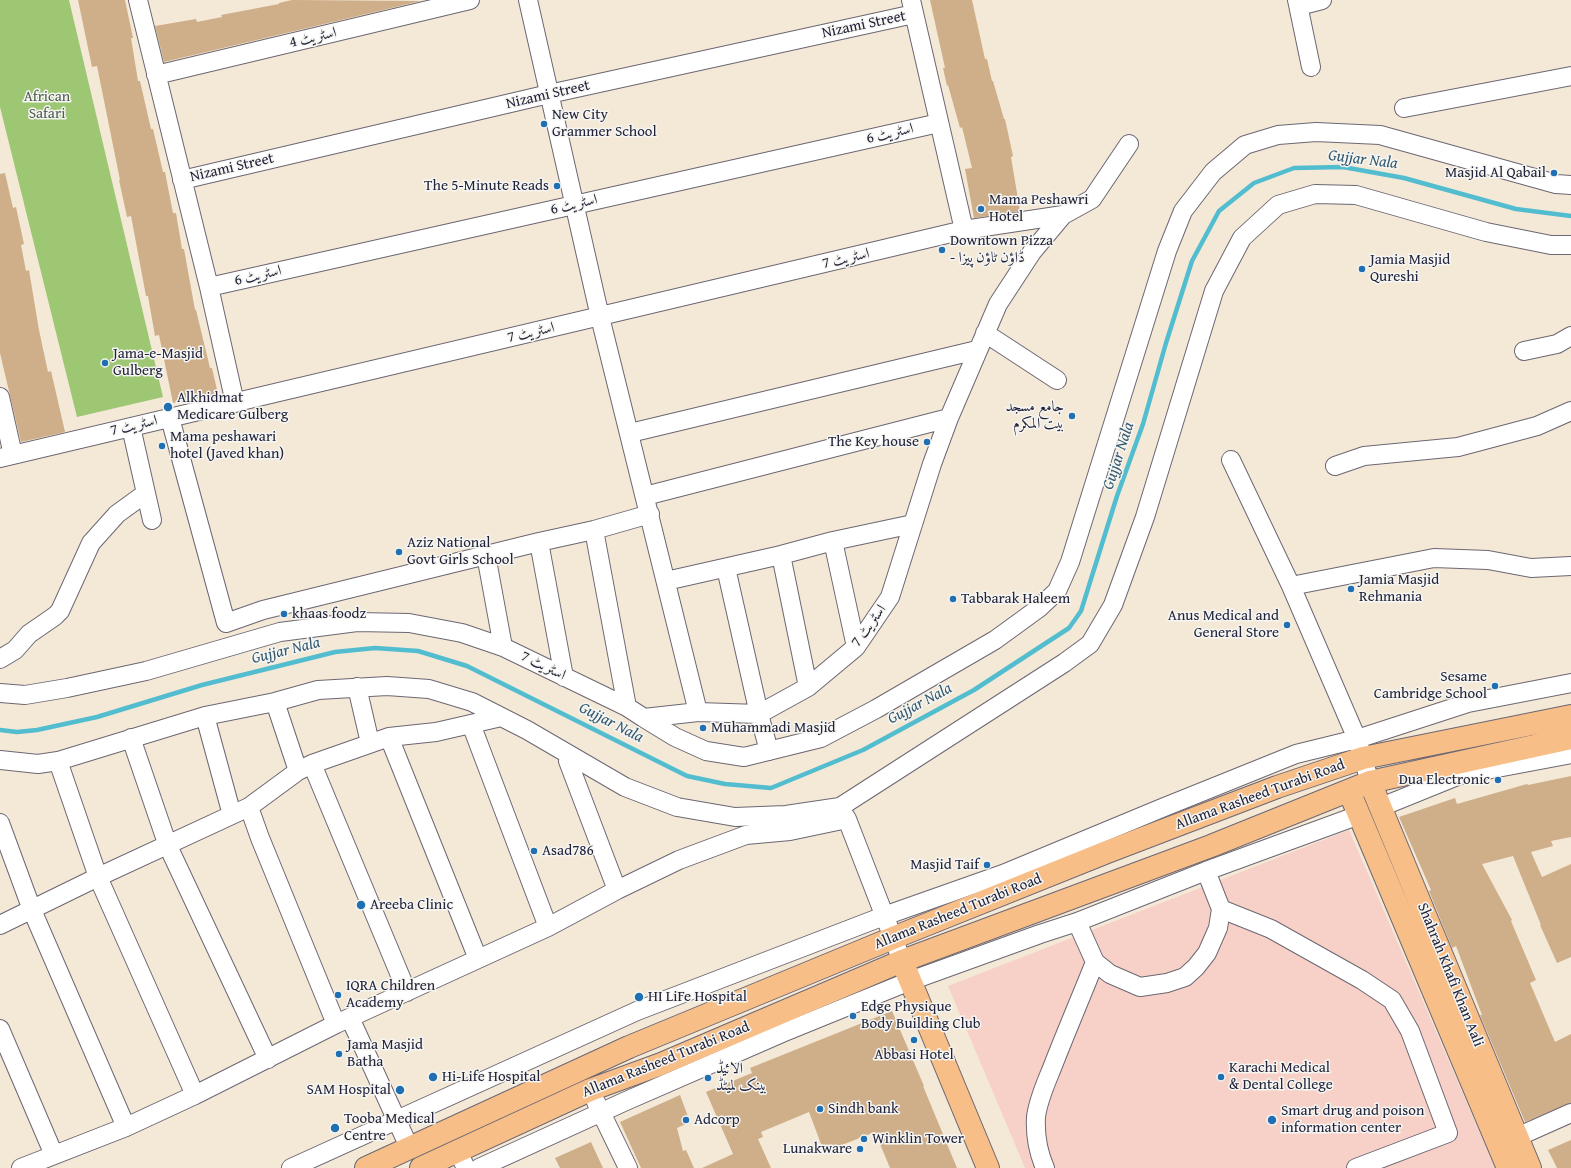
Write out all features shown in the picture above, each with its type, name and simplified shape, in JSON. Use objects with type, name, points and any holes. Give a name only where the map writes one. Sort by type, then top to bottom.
[{"type":"main road","name":"Allama Rasheed Turabi Road","points":[[366,1168],[629,1047],[893,938],[1107,852],[1262,793],[1360,748],[1571,716]]},
{"type":"main road","name":"Allama Rasheed Turabi Road","points":[[421,1168],[462,1160],[590,1090],[661,1064],[902,961],[1211,846],[1370,782],[1571,738]]},
{"type":"main road","name":"Shahrah Khafi Khan Aali","points":[[1370,782],[1530,1168]]},
{"type":"main road","name":"Shahrah Khafi Khan Aali","points":[[1349,791],[1508,1168]]},
{"type":"main road","points":[[902,961],[988,1168]]},
{"type":"street","points":[[138,0],[209,287],[235,403]]},
{"type":"street","name":"اسٹریٹ 4","points":[[156,75],[470,0]]},
{"type":"street","points":[[528,0],[600,317],[698,712]]},
{"type":"street","points":[[1311,67],[1298,3],[1322,0]]},
{"type":"street","points":[[912,7],[964,230]]},
{"type":"street","name":"Nizami Street","points":[[182,180],[912,7]]},
{"type":"street","points":[[1404,108],[1571,76]]},
{"type":"street","name":"اسٹریٹ 6","points":[[209,287],[939,123]]},
{"type":"street","name":"اسٹریٹ 7","points":[[0,693],[26,695],[68,688],[146,671],[280,632],[357,622],[409,623],[462,633],[503,647],[627,706],[675,737],[706,751],[744,757],[821,738],[876,709],[995,640],[1039,608],[1057,591],[1070,562],[1168,251],[1183,211],[1213,172],[1245,145],[1278,134],[1316,132],[1380,135],[1556,184],[1571,185]]},
{"type":"street","name":"اسٹریٹ 7","points":[[7,456],[964,230],[1063,215],[1092,199],[1129,144]]},
{"type":"street","points":[[21,1168],[126,1127],[195,1095],[343,1021],[548,928],[618,890],[678,860],[746,835],[788,823],[843,813],[1090,644],[1113,605],[1145,517],[1214,291],[1242,238],[1278,205],[1315,194],[1356,195],[1486,232],[1551,244],[1571,245]]},
{"type":"street","name":"اسٹریٹ 7","points":[[759,714],[808,687],[856,647],[890,597],[949,418],[977,350],[998,304],[1032,252],[1063,215]]},
{"type":"street","points":[[985,333],[1057,380]]},
{"type":"street","points":[[1524,351],[1557,344],[1571,336]]},
{"type":"street","points":[[630,433],[977,350]]},
{"type":"street","points":[[0,397],[7,456]]},
{"type":"street","points":[[1335,466],[1364,456],[1458,447],[1537,426],[1571,411]]},
{"type":"street","points":[[170,418],[226,623],[263,610],[539,542],[594,530],[650,514]]},
{"type":"street","points":[[645,496],[949,418]]},
{"type":"street","points":[[132,427],[152,520]]},
{"type":"street","points":[[1231,460],[1291,586],[1360,748],[1370,782]]},
{"type":"street","points":[[0,659],[15,650],[29,634],[60,611],[91,543],[117,514],[146,493]]},
{"type":"street","points":[[666,581],[781,555],[833,541],[913,524]]},
{"type":"street","points":[[594,530],[627,706]]},
{"type":"street","points":[[833,541],[856,647]]},
{"type":"street","points":[[539,542],[564,677]]},
{"type":"street","points":[[486,555],[503,647]]},
{"type":"street","points":[[781,555],[808,687]]},
{"type":"street","points":[[1291,586],[1434,558],[1488,560],[1531,568],[1571,566]]},
{"type":"street","points":[[726,568],[759,714],[769,751]]},
{"type":"street","points":[[291,1168],[637,1011],[884,916],[1003,874],[1296,754],[1360,748],[1468,703],[1571,683]]},
{"type":"street","points":[[0,760],[38,764],[58,761],[205,716],[275,702],[318,690],[387,686],[429,689],[472,702],[527,730],[625,787],[677,807],[735,817],[788,823]]},
{"type":"street","points":[[357,687],[370,743]]},
{"type":"street","points":[[275,702],[407,992]]},
{"type":"street","points":[[644,718],[698,712],[759,714]]},
{"type":"street","points":[[0,925],[98,877],[168,846],[249,807],[305,768],[389,736],[436,732],[497,718],[498,715]]},
{"type":"street","points":[[205,716],[232,815]]},
{"type":"street","points":[[471,724],[548,928]]},
{"type":"street","points":[[389,736],[478,959]]},
{"type":"street","points":[[131,738],[168,846],[268,1059]]},
{"type":"street","points":[[1381,807],[1460,775],[1571,754]]},
{"type":"street","points":[[571,756],[568,761],[618,890]]},
{"type":"street","points":[[58,761],[98,877],[195,1095]]},
{"type":"street","points":[[249,807],[260,838],[343,1021],[397,1119],[410,1147]]},
{"type":"street","points":[[843,813],[902,961]]},
{"type":"street","points":[[480,1168],[601,1112],[782,1033],[910,981],[1077,922],[1206,871],[1359,815]]},
{"type":"street","points":[[0,823],[32,910],[126,1127]]},
{"type":"street","points":[[1077,922],[1095,962],[1110,974],[1140,987],[1167,983],[1186,977],[1207,953],[1218,928],[1221,909],[1206,871]]},
{"type":"street","points":[[1221,909],[1271,929],[1362,980],[1392,1000],[1410,1031],[1448,1133],[1366,1166]]},
{"type":"street","points":[[1045,1168],[1036,1137],[1036,1116],[1042,1094],[1053,1065],[1095,962]]},
{"type":"street","points":[[0,1029],[54,1155]]},
{"type":"street","points":[[590,1090],[628,1168]]},
{"type":"street","points":[[1517,1137],[1571,1113]]},
{"type":"shaded area","name":"Karachi Medical & Dental College","points":[[1349,830],[1495,1168],[1025,1168],[948,986]]},
{"type":"green space","name":"African Safari","points":[[0,0],[69,0],[163,397],[77,417],[0,107]]},
{"type":"building","points":[[78,0],[125,0],[133,38],[131,38],[138,81],[140,81],[163,172],[165,172],[173,213],[176,213],[195,310],[218,394],[173,403],[159,335],[155,336],[148,296],[146,296],[131,216],[127,217],[97,66],[92,67]]},
{"type":"building","points":[[292,0],[421,1],[164,62],[155,26],[196,19],[197,22],[222,17],[221,15],[279,4]]},
{"type":"building","points":[[930,0],[972,0],[985,59],[987,59],[992,81],[1005,119],[1013,156],[1011,157],[1020,211],[974,218],[965,169],[972,168],[962,127],[960,128],[948,85],[947,86],[943,68],[945,68]]},
{"type":"building","points":[[5,173],[13,208],[16,207],[24,244],[21,245],[26,271],[29,270],[48,372],[51,371],[65,432],[21,442],[0,353],[0,174]]},
{"type":"building","points":[[1571,776],[1571,837],[1551,841],[1553,846],[1531,852],[1542,877],[1571,864],[1571,957],[1557,963],[1540,925],[1513,856],[1482,864],[1512,920],[1511,921],[1536,980],[1530,983],[1555,1042],[1571,1034],[1571,1103],[1525,1122],[1480,1015],[1482,1015],[1456,946],[1452,948],[1429,891],[1431,890],[1399,817],[1455,798],[1457,804],[1527,784]]},
{"type":"building","points":[[892,1011],[957,1168],[890,1168],[875,1132],[824,1152],[809,1112],[761,1132],[763,1137],[758,1139],[771,1168],[702,1168],[733,1154],[706,1092],[752,1073],[750,1068]]},
{"type":"building","points":[[680,1095],[690,1122],[677,1128],[683,1151],[686,1150],[694,1168],[641,1168],[620,1122]]},
{"type":"building","points":[[1571,1140],[1571,1168],[1557,1168],[1548,1150]]},
{"type":"building","points":[[591,1142],[603,1168],[560,1168],[555,1158]]},
{"type":"waterway","name":"Gujjar Nala","points":[[0,730],[17,732],[37,730],[97,717],[202,685],[335,652],[375,648],[418,651],[467,666],[687,776],[725,784],[771,788],[863,750],[974,690],[1069,628],[1081,611],[1117,496],[1143,424],[1166,343],[1192,261],[1219,211],[1254,183],[1294,168],[1343,167],[1404,178],[1516,209],[1571,216]]},
{"type":"place","name":"New City Grammer School","points":[[544,124]]},
{"type":"place","name":"Masjid Al Qabail","points":[[1554,173]]},
{"type":"place","name":"The 5-Minute Reads","points":[[557,186]]},
{"type":"place","name":"Mama Peshawri Hotel","points":[[981,209]]},
{"type":"place","name":"Downtown Pizza - ڈاؤن ٹاؤن پیزا","points":[[942,250]]},
{"type":"place","name":"Jamia Masjid Qureshi","points":[[1362,269]]},
{"type":"place","name":"Jama-e-Masjid Gulberg","points":[[105,363]]},
{"type":"place","name":"Alkhidmat Medicare Gulberg","points":[[168,407]]},
{"type":"place","name":"جامع مسجد بیت المکرم","points":[[1072,416]]},
{"type":"place","name":"The Key house","points":[[927,442]]},
{"type":"place","name":"Mama peshawari hotel (Javed khan)","points":[[162,446]]},
{"type":"place","name":"Aziz National Govt Girls School","points":[[399,552]]},
{"type":"place","name":"Jamia Masjid Rehmania","points":[[1351,589]]},
{"type":"place","name":"Tabbarak Haleem","points":[[953,599]]},
{"type":"place","name":"khaas foodz","points":[[284,614]]},
{"type":"place","name":"Anus Medical and General Store","points":[[1287,625]]},
{"type":"place","name":"Sesame Cambridge School","points":[[1495,686]]},
{"type":"place","name":"Muhammadi Masjid","points":[[703,728]]},
{"type":"place","name":"Dua Electronic","points":[[1498,780]]},
{"type":"place","name":"Asad786","points":[[534,851]]},
{"type":"place","name":"Masjid Taif","points":[[987,865]]},
{"type":"place","name":"Areeba Clinic","points":[[361,905]]},
{"type":"place","name":"IQRA Children Academy","points":[[338,995]]},
{"type":"place","name":"HI LiFe Hospital","points":[[639,997]]},
{"type":"place","name":"Edge Physique Body Building Club","points":[[853,1016]]},
{"type":"place","name":"Abbasi Hotel","points":[[914,1040]]},
{"type":"place","name":"Jama Masjid Batha","points":[[339,1054]]},
{"type":"place","name":"Hi-Life Hospital","points":[[433,1077]]},
{"type":"place","name":"Karachi Medical & Dental College","points":[[1221,1077]]},
{"type":"place","name":"الائیڈ بینک لمیٹڈ","points":[[708,1078]]},
{"type":"place","name":"SAM Hospital","points":[[400,1090]]},
{"type":"place","name":"Sindh bank","points":[[820,1109]]},
{"type":"place","name":"Adcorp","points":[[686,1120]]},
{"type":"place","name":"Smart drug and poison information center","points":[[1272,1120]]},
{"type":"place","name":"Tooba Medical Centre","points":[[335,1128]]},
{"type":"place","name":"Winklin Tower","points":[[864,1139]]},
{"type":"place","name":"Lunakware","points":[[860,1149]]}]
